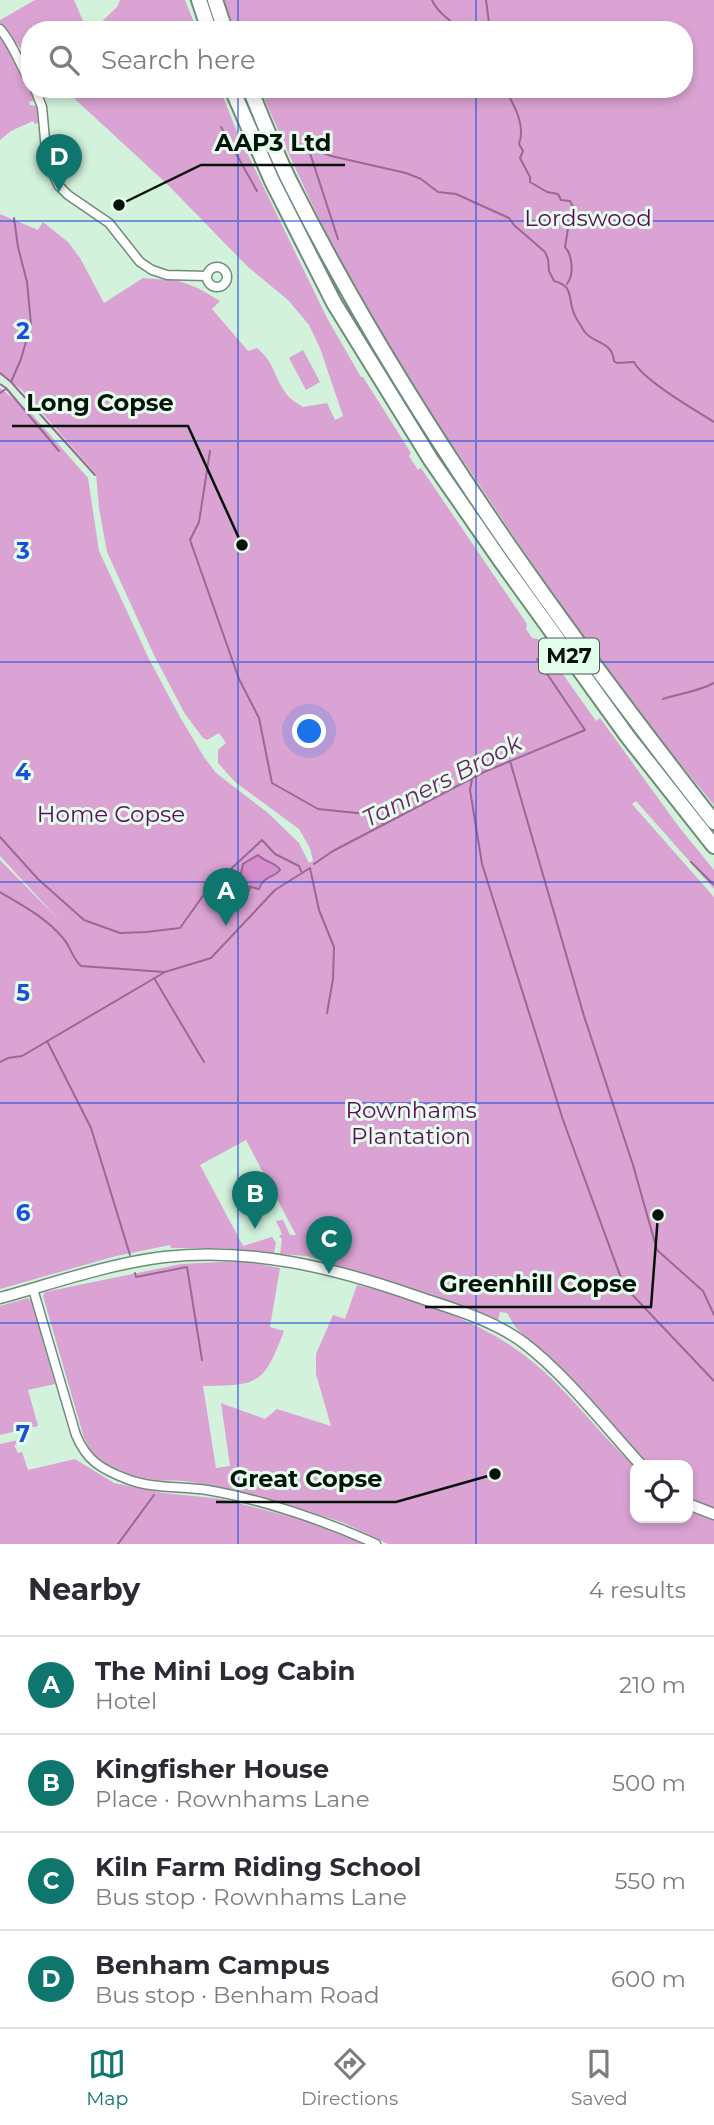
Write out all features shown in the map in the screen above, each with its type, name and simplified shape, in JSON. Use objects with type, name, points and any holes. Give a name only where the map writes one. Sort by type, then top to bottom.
[{"type":"highway","points":[[199,0],[206,21]]},
{"type":"highway","points":[[215,0],[222,21]]},
{"type":"highway","name":"M27","points":[[236,98],[272,181],[341,314],[439,471],[628,737],[681,817],[714,860]]},
{"type":"highway","name":"M27","points":[[254,98],[301,203],[358,308],[445,451],[518,558],[714,822]]},
{"type":"highway","name":"M27","points":[[628,737],[714,846]]},
{"type":"street","points":[[0,29],[14,49],[21,66]]},
{"type":"street","points":[[38,98],[42,107],[47,161],[59,186],[109,223],[140,262],[152,270],[167,275],[206,276]]},
{"type":"street","points":[[0,1298],[122,1265],[195,1255],[273,1259],[337,1271],[377,1282],[479,1319],[515,1336],[557,1374],[636,1460]]},
{"type":"street","points":[[33,1289],[76,1435],[87,1457],[94,1463],[138,1483],[209,1491],[249,1500],[333,1526],[376,1544]]},
{"type":"street","points":[[693,1506],[714,1514]]},
{"type":"green space","points":[[35,0],[74,0],[83,21],[21,21],[21,48],[0,26],[0,20]]},
{"type":"green space","points":[[120,0],[185,0],[193,21],[102,21],[117,7]]},
{"type":"green space","name":"Lordswood","points":[[223,0],[714,0],[714,805],[650,726],[590,644],[399,366],[336,254],[264,98],[693,98],[693,21],[231,21]]},
{"type":"green space","points":[[0,36],[11,49],[21,74],[21,98],[35,98],[36,100],[29,102],[30,105],[38,106],[40,122],[35,124],[33,121],[11,131],[0,140]]},
{"type":"green space","points":[[74,98],[224,98],[237,132],[327,318],[361,377],[411,453],[409,456],[418,470],[421,468],[527,624],[526,629],[532,638],[538,639],[596,721],[600,718],[679,827],[714,870],[714,889],[636,801],[632,804],[714,897],[714,1509],[693,1502],[693,1460],[643,1460],[548,1356],[516,1328],[507,1313],[500,1312],[498,1320],[468,1307],[307,1256],[280,1254],[282,1239],[279,1236],[282,1234],[276,1221],[283,1220],[290,1235],[296,1235],[246,1140],[200,1165],[243,1246],[272,1237],[276,1243],[274,1253],[220,1248],[171,1248],[170,1245],[116,1256],[0,1289],[0,860],[60,921],[0,856],[0,388],[29,411],[88,478],[99,551],[149,659],[204,757],[216,773],[268,813],[299,843],[309,863],[313,861],[310,848],[299,829],[235,782],[218,763],[218,750],[226,743],[219,733],[207,740],[203,738],[185,714],[154,655],[107,552],[96,474],[21,389],[0,374],[0,214],[38,230],[43,222],[68,242],[80,258],[104,303],[143,278],[179,281],[220,301],[212,309],[248,351],[257,348],[263,353],[291,399],[303,407],[327,403],[335,420],[343,416],[320,348],[309,325],[288,300],[248,267],[167,184]],"holes":[[[258,855],[264,861],[278,866],[277,874],[269,876],[259,889],[250,887],[246,899],[235,900],[240,886],[228,883],[233,874],[241,873],[243,864]]]},
{"type":"green space","points":[[303,350],[320,382],[306,390],[289,358]]},
{"type":"green space","points":[[241,1261],[280,1268],[270,1327],[284,1331],[264,1372],[257,1378],[237,1385],[203,1386],[216,1468],[230,1466],[221,1403],[265,1419],[277,1409],[331,1426],[316,1374],[316,1354],[333,1315],[345,1319],[357,1285],[448,1313],[491,1334],[529,1359],[557,1384],[630,1461],[630,1523],[693,1523],[693,1510],[714,1518],[714,1544],[388,1544],[344,1523],[287,1504],[185,1481],[134,1476],[106,1464],[92,1453],[84,1438],[43,1296],[45,1292],[181,1264]]},
{"type":"green space","points":[[28,1298],[33,1304],[55,1384],[28,1390],[38,1426],[0,1435],[0,1306]]},
{"type":"green space","points":[[18,1440],[19,1443],[14,1445],[18,1453],[22,1452],[28,1470],[75,1459],[114,1483],[164,1493],[222,1499],[299,1519],[366,1544],[0,1544],[0,1444]]},
{"type":"shaded area","points":[[258,855],[280,870],[266,879],[259,889],[250,887],[246,899],[235,900],[235,895],[241,888],[231,889],[229,880],[233,874],[241,873],[243,864]]},
{"type":"waterway","points":[[432,0],[438,10],[451,21]]},
{"type":"waterway","points":[[486,0],[489,21]]},
{"type":"waterway","points":[[510,98],[520,122],[519,144],[523,151],[520,158],[530,182],[547,192],[558,194],[561,200],[570,201],[577,214],[575,219],[569,222],[565,247],[572,266],[567,284]]},
{"type":"waterway","points":[[221,127],[257,191]]},
{"type":"waterway","points":[[338,239],[308,147],[331,156],[406,173],[421,179],[438,192],[456,194],[509,218],[545,252],[549,271],[554,281],[567,288],[574,314],[584,331],[610,349],[614,361],[634,362],[658,386],[714,422]]},
{"type":"waterway","points":[[11,382],[31,324],[27,282],[14,218]]},
{"type":"waterway","points":[[0,373],[95,475]]},
{"type":"waterway","points":[[0,384],[59,451]]},
{"type":"waterway","points":[[0,393],[6,389]]},
{"type":"waterway","points":[[210,451],[199,522],[190,540],[239,679],[259,718],[272,783],[318,809],[376,815],[384,825]]},
{"type":"waterway","name":"Tanners Brook","points":[[314,864],[333,851],[484,772],[585,730],[537,659]]},
{"type":"waterway","name":"Tanners Brook","points":[[663,699],[714,683]]},
{"type":"waterway","points":[[510,761],[584,1016],[633,1165],[657,1250],[703,1291],[714,1315]]},
{"type":"waterway","points":[[472,779],[470,790],[482,864],[563,1120],[624,1286],[714,1381]]},
{"type":"waterway","points":[[0,837],[38,879],[84,920],[120,933],[180,928],[205,893],[262,840],[275,854],[299,866],[301,871]]},
{"type":"waterway","points":[[691,862],[714,885]]},
{"type":"waterway","name":"Tanners Brook","points":[[0,1062],[22,1056],[165,972],[211,958],[275,890],[310,868],[319,910],[334,947],[333,979],[327,1013]]},
{"type":"waterway","points":[[0,892],[49,924],[66,941],[81,966],[164,972]]},
{"type":"waterway","points":[[154,978],[204,1062]]},
{"type":"waterway","points":[[47,1041],[91,1128],[130,1255]]},
{"type":"waterway","points":[[135,1273],[136,1277],[187,1267],[202,1360]]},
{"type":"waterway","points":[[118,1544],[154,1495]]},
{"type":"place","name":"Benham Campus","points":[[59,192]]},
{"type":"place","name":"AAP3 Ltd","points":[[119,205]]},
{"type":"place","name":"Long Copse","points":[[242,545]]},
{"type":"place","name":"The Mini Log Cabin","points":[[226,926]]},
{"type":"place","name":"Greenhill Copse","points":[[658,1215]]},
{"type":"place","name":"Kingfisher House","points":[[255,1229]]},
{"type":"place","name":"Kiln Farm Riding School","points":[[329,1274]]},
{"type":"place","name":"Great Copse","points":[[495,1474]]},
{"type":"park label","name":"Home Copse","points":[[111,814]]},
{"type":"park label","name":"Rownhams Plantation","points":[[411,1123]]}]
